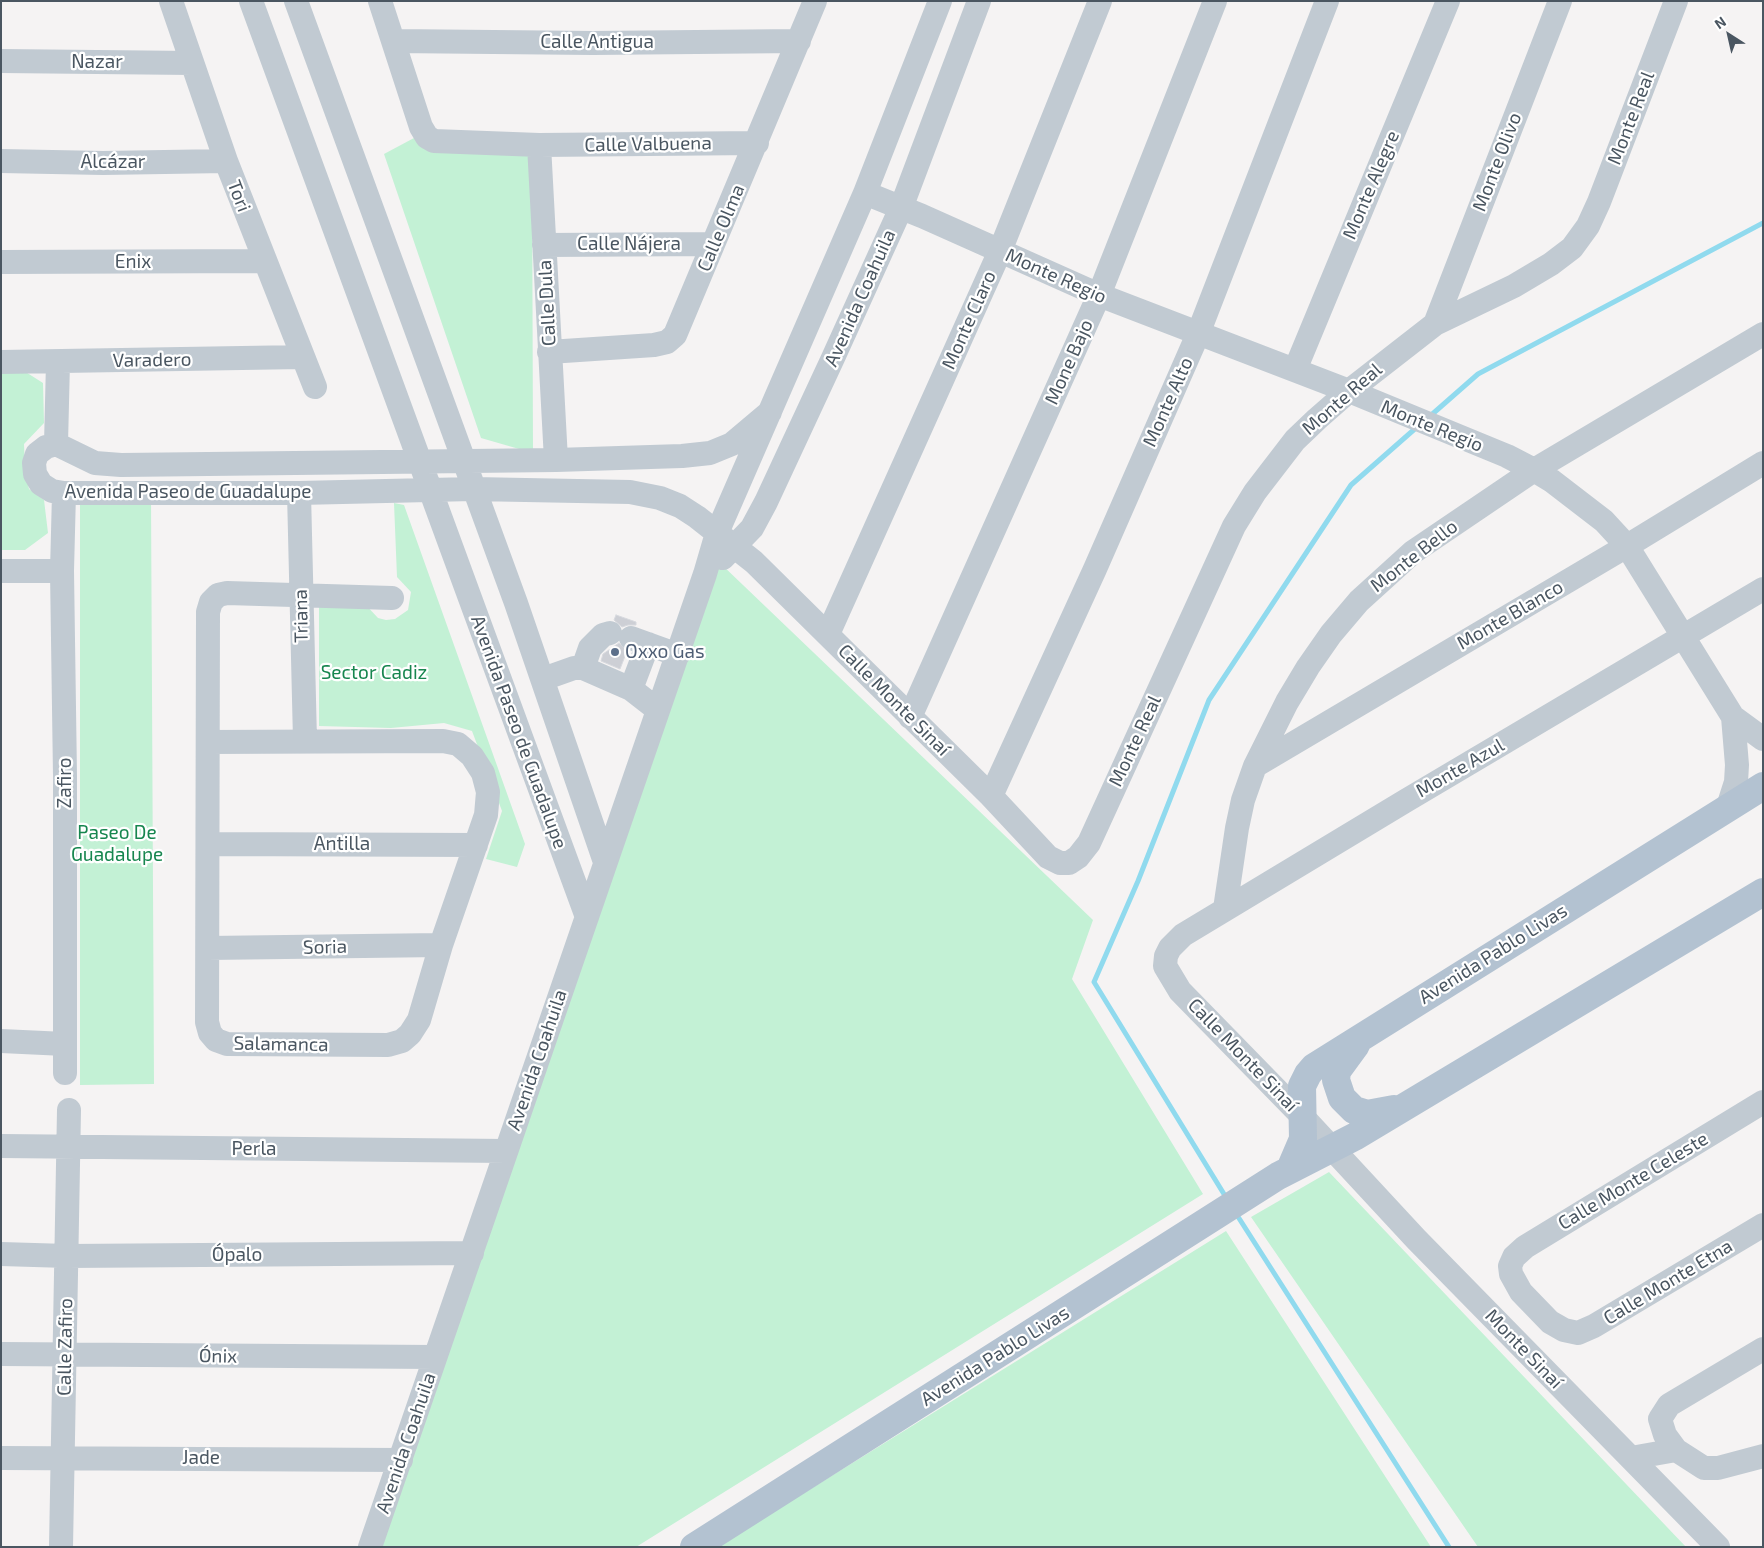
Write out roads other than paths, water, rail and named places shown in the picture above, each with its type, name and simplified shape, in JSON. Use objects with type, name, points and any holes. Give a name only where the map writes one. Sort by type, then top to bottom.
[{"type":"main road","name":"Avenida Pablo Livas","points":[[1285,1171],[1302,1144],[1302,1086],[1308,1074],[1323,1061],[1763,786]]},
{"type":"main road","name":"Avenida Pablo Livas","points":[[694,1546],[1285,1171],[1332,1149],[1408,1105],[1763,892]]},
{"type":"main road","points":[[1368,1033],[1349,1053],[1337,1071],[1336,1080],[1342,1098],[1354,1110],[1367,1114],[1376,1114],[1408,1105]]},
{"type":"street","name":"Tori","points":[[171,1],[226,160],[315,387]]},
{"type":"street","name":"Avenida Paseo de Guadalupe","points":[[251,1],[586,918]]},
{"type":"street","name":"Avenida Paseo de Guadalupe","points":[[296,1],[543,679],[605,862]]},
{"type":"street","points":[[380,1],[394,41]]},
{"type":"street","name":"Calle Olma","points":[[549,352],[654,345],[667,342],[676,335],[682,325],[713,244],[815,1]]},
{"type":"street","name":"Avenida Coahuila","points":[[370,1547],[678,655],[705,574],[716,533],[865,193],[940,1]]},
{"type":"street","name":"Avenida Coahuila","points":[[705,574],[735,547],[752,528],[766,502],[901,208],[980,1]]},
{"type":"street","name":"Monte Claro","points":[[828,634],[1000,251],[1100,1]]},
{"type":"street","name":"Mone Bajo","points":[[910,717],[1099,295],[1215,1]]},
{"type":"street","name":"Monte Alto","points":[[991,796],[1095,569],[1198,334],[1327,1]]},
{"type":"street","name":"Monte Alegre","points":[[1295,370],[1448,1]]},
{"type":"street","name":"Monte Olivo","points":[[1435,324],[1560,1]]},
{"type":"street","name":"Monte Real","points":[[1069,863],[1078,857],[1089,843],[1238,519],[1254,492],[1295,440],[1349,391],[1435,324],[1514,286],[1551,264],[1572,248],[1588,226],[1676,1]]},
{"type":"street","name":"Calle Antigua","points":[[394,41],[593,43],[799,41]]},
{"type":"street","name":"Calle Valbuena","points":[[394,41],[421,127],[428,137],[434,141],[445,143],[539,145],[757,143]]},
{"type":"street","name":"Nazar","points":[[1,62],[192,63]]},
{"type":"street","name":"Calle Dula","points":[[539,145],[556,460]]},
{"type":"street","name":"Alcázar","points":[[1,161],[226,160]]},
{"type":"street","name":"Monte Regio","points":[[865,193],[1099,295],[1349,391],[1534,470],[1552,481],[1604,521],[1627,546],[1733,717],[1763,739]]},
{"type":"street","name":"Calle Nájera","points":[[544,245],[713,244]]},
{"type":"street","name":"Enix","points":[[1,262],[265,261]]},
{"type":"street","name":"Monte Bello","points":[[1225,909],[1239,819],[1255,766],[1286,702],[1308,667],[1331,634],[1359,601],[1413,552],[1534,470],[1763,334]]},
{"type":"street","name":"Varadero","points":[[1,362],[302,357]]},
{"type":"street","points":[[56,444],[58,362]]},
{"type":"street","name":"Avenida Paseo de Guadalupe","points":[[716,533],[680,506],[660,498],[630,492],[473,489],[299,493],[64,493],[52,491],[41,484],[35,474],[34,463],[37,454],[46,446],[56,444],[66,447],[82,458],[95,463],[121,465],[463,462],[682,456],[710,453],[732,444],[751,431],[770,412]]},
{"type":"street","name":"Monte Blanco","points":[[1255,766],[1627,546],[1763,463]]},
{"type":"street","name":"Zafiro","points":[[64,493],[62,571],[65,776],[65,1073]]},
{"type":"street","name":"Triana","points":[[299,493],[305,740]]},
{"type":"street","name":"Calle Monte Sinaí","points":[[716,533],[754,562],[828,634],[991,796],[1048,857],[1060,864],[1069,863]]},
{"type":"street","points":[[1,571],[62,571]]},
{"type":"street","name":"Monte Azul","points":[[1166,956],[1175,942],[1183,935],[1225,909],[1763,589]]},
{"type":"street","name":"Salamanca","points":[[208,742],[305,740],[443,741],[458,744],[472,756],[483,773],[488,792],[486,815],[441,944],[419,1020],[410,1034],[402,1041],[388,1045],[227,1044],[216,1040],[210,1033],[207,1022],[208,612],[211,602],[218,595],[227,593],[301,594]]},
{"type":"street","points":[[301,594],[392,598]]},
{"type":"street","points":[[583,668],[590,648],[603,635],[630,638],[678,655]]},
{"type":"street","points":[[630,638],[631,689]]},
{"type":"street","points":[[543,679],[574,668],[583,668],[631,689],[658,710]]},
{"type":"street","name":"Monte Regio","points":[[1728,807],[1736,774],[1733,717]]},
{"type":"street","name":"Antilla","points":[[208,844],[476,844]]},
{"type":"street","name":"Soria","points":[[208,948],[441,944]]},
{"type":"street","name":"Calle Monte Sinaí","points":[[1166,956],[1168,974],[1180,990],[1332,1149]]},
{"type":"street","points":[[1,1041],[64,1044]]},
{"type":"street","name":"Calle Monte Celeste","points":[[1571,1333],[1550,1322],[1521,1292],[1511,1274],[1510,1266],[1514,1258],[1525,1247],[1763,1102]]},
{"type":"street","name":"Calle Zafiro","points":[[61,1547],[70,1148],[69,1110]]},
{"type":"street","name":"Perla","points":[[1,1146],[506,1151]]},
{"type":"street","name":"Monte Sinaí","points":[[1332,1149],[1718,1547]]},
{"type":"street","name":"Calle Monte Etna","points":[[1571,1333],[1578,1333],[1594,1326],[1763,1225]]},
{"type":"street","name":"Ópalo","points":[[1,1254],[67,1256],[472,1253]]},
{"type":"street","points":[[1763,1349],[1669,1406],[1660,1419],[1665,1435],[1676,1450],[1704,1468],[1718,1468],[1763,1456]]},
{"type":"street","name":"Ónix","points":[[1,1354],[435,1357]]},
{"type":"street","points":[[1631,1458],[1676,1450]]},
{"type":"street","name":"Jade","points":[[1,1458],[400,1460]]},
{"type":"waterway","points":[[1429,417],[1478,374],[1763,223]]},
{"type":"waterway","points":[[1227,1199],[1094,982],[1138,881],[1209,700],[1351,485],[1417,427]]},
{"type":"waterway","points":[[1235,1212],[1449,1547]]},
{"type":"place","name":"Oxxo Gas","points":[[615,652]]},
{"type":"park label","name":"Sector Cadiz","points":[[374,673]]},
{"type":"park label","name":"Paseo De Guadalupe","points":[[117,844]]}]
